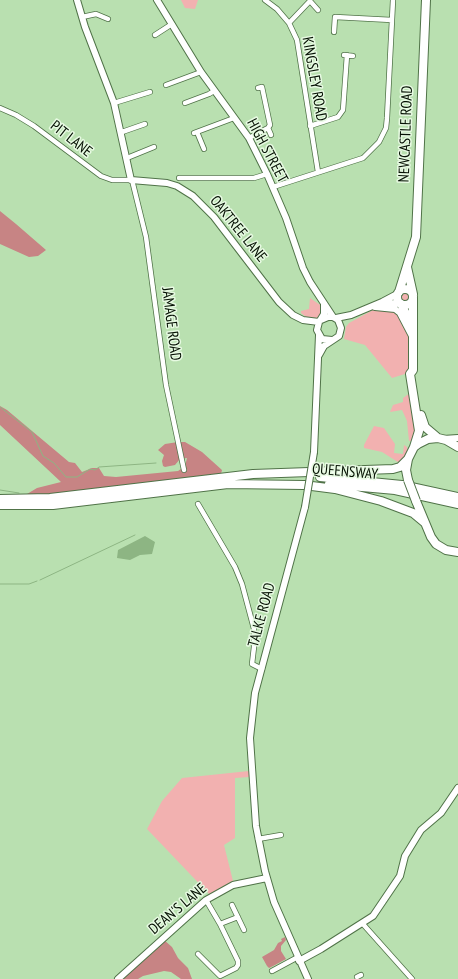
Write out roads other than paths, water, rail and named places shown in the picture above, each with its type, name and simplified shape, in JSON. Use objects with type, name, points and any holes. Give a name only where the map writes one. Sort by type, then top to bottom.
[{"type":"highway","name":"NEWCASTLE ROAD","points":[[399,292],[416,236],[426,0]]},
{"type":"highway","name":"NEWCASTLE ROAD","points":[[407,267],[413,296],[413,370],[415,374],[418,401],[423,423],[439,439]]},
{"type":"highway","points":[[407,289],[413,296],[410,304],[401,304],[397,298],[399,292],[407,289]]},
{"type":"highway","name":"NEWCASTLE ROAD","points":[[401,304],[412,326]]},
{"type":"highway","name":"NEWCASTLE ROAD","points":[[408,459],[419,431],[410,374],[413,370]]},
{"type":"highway","points":[[414,447],[428,439],[439,439],[458,446]]},
{"type":"highway","points":[[0,499],[50,498],[253,474],[393,469],[400,467],[408,459]]},
{"type":"highway","points":[[408,459],[406,470],[408,480],[425,523],[436,544],[456,553]]},
{"type":"highway","name":"QUEENSWAY","points":[[234,477],[327,477],[402,485],[458,497]]},
{"type":"highway","name":"QUEENSWAY","points":[[228,484],[293,482],[350,486],[395,490],[458,504]]},
{"type":"highway","points":[[0,506],[53,505],[228,484],[304,485],[335,489],[401,508],[413,513],[425,523]]},
{"type":"street","name":"JAMAGE ROAD","points":[[77,0],[114,103],[146,237],[166,385],[184,470]]},
{"type":"street","name":"HIGH STREET","points":[[157,0],[200,72],[249,138],[273,187],[294,240],[303,268],[334,318]]},
{"type":"street","name":"KINGSLEY ROAD","points":[[265,0],[277,9],[289,23],[297,40],[318,172]]},
{"type":"street","points":[[273,187],[363,158],[376,147],[383,136],[387,118],[393,0]]},
{"type":"street","points":[[289,23],[310,1],[318,10]]},
{"type":"street","points":[[82,17],[96,14],[108,19]]},
{"type":"street","points":[[334,32],[335,17],[392,20]]},
{"type":"street","points":[[155,35],[172,24]]},
{"type":"street","points":[[310,126],[338,117],[343,110],[345,55],[354,56]]},
{"type":"street","points":[[166,85],[200,72]]},
{"type":"street","points":[[258,88],[262,87],[268,110],[270,123],[268,128],[271,135]]},
{"type":"street","points":[[185,103],[214,91]]},
{"type":"street","points":[[114,103],[150,92]]},
{"type":"street","name":"PIT LANE","points":[[0,108],[30,123],[101,176],[112,180],[132,180]]},
{"type":"street","points":[[204,149],[196,132],[234,118]]},
{"type":"street","points":[[122,132],[145,124]]},
{"type":"street","points":[[249,138],[268,128]]},
{"type":"street","points":[[127,158],[154,146]]},
{"type":"street","points":[[179,178],[254,178],[267,174]]},
{"type":"street","name":"OAKTREE LANE","points":[[132,180],[167,183],[177,186],[193,196],[214,216],[279,302],[293,315],[309,322],[318,333]]},
{"type":"street","points":[[320,321],[328,316],[334,318],[351,315],[382,302],[399,292]]},
{"type":"street","points":[[382,302],[401,304]]},
{"type":"street","points":[[324,304],[324,314],[320,321],[318,333],[325,340],[332,340]]},
{"type":"street","points":[[371,307],[395,309],[403,316],[412,336]]},
{"type":"street","points":[[317,359],[320,350],[339,336],[341,328],[351,315]]},
{"type":"street","points":[[334,318],[341,328]]},
{"type":"street","name":"OAKTREE LANE","points":[[309,322],[320,321]]},
{"type":"street","name":"TALKE ROAD","points":[[308,979],[274,902],[267,878],[258,839],[252,787],[250,738],[252,714],[262,669],[305,506],[314,452],[318,333]]},
{"type":"street","points":[[439,439],[458,438]]},
{"type":"street","points":[[198,504],[235,567],[242,584],[254,629],[252,664],[262,669]]},
{"type":"street","points":[[274,969],[299,959],[373,916],[400,876],[405,856],[421,830],[441,813],[458,788]]},
{"type":"street","points":[[258,839],[281,836]]},
{"type":"street","name":"DEAN'S LANE","points":[[118,979],[206,900],[232,885],[267,878]]},
{"type":"street","points":[[198,954],[218,976],[223,976],[237,966],[238,961],[220,924],[206,900]]},
{"type":"street","points":[[232,905],[244,930]]},
{"type":"street","points":[[220,924],[238,917]]},
{"type":"street","points":[[362,923],[412,979]]},
{"type":"waterway","points":[[0,407],[32,432],[43,456],[54,463],[66,477],[77,477],[90,469],[95,470],[99,467],[156,463]]},
{"type":"waterway","points":[[0,490],[19,493]]},
{"type":"waterway","points":[[40,580],[135,535]]},
{"type":"waterway","points":[[0,584],[29,584],[37,581]]}]
